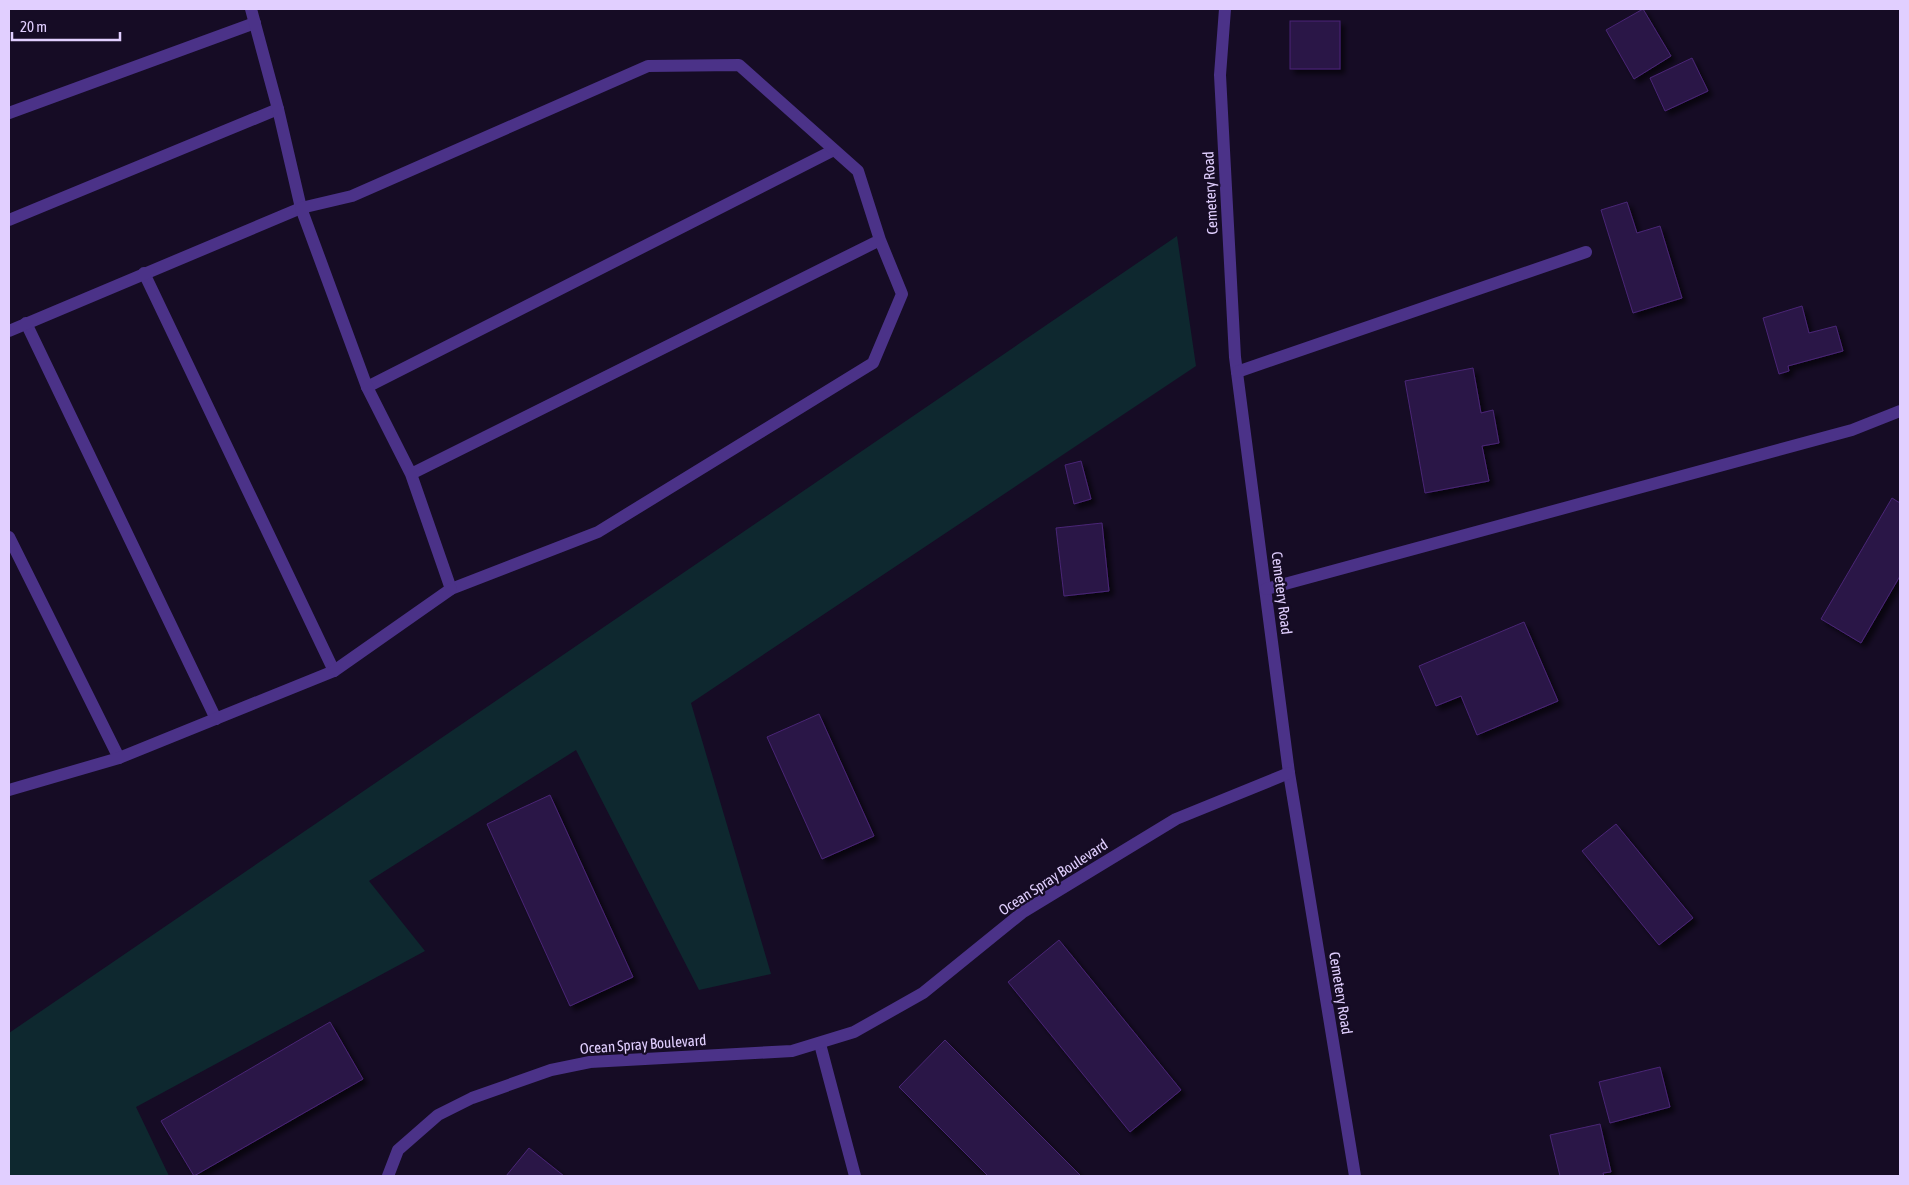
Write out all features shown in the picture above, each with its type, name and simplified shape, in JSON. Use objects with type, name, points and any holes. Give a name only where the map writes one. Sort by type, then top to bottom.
[{"type":"street","points":[[251,9],[278,109],[301,208],[368,387],[411,474],[451,589]]},
{"type":"street","name":"Cemetery Road","points":[[1225,9],[1220,75],[1238,372],[1289,774],[1354,1176]]},
{"type":"street","points":[[9,113],[255,23]]},
{"type":"street","points":[[9,331],[301,208],[352,196],[648,66],[740,65],[858,171],[880,240],[902,294],[873,363],[598,532],[451,589],[334,671],[119,758],[9,789]]},
{"type":"street","points":[[9,220],[278,109]]},
{"type":"street","points":[[368,387],[834,150]]},
{"type":"street","points":[[411,474],[880,240]]},
{"type":"street","points":[[1238,372],[1586,252]]},
{"type":"street","points":[[144,274],[334,671]]},
{"type":"street","points":[[26,323],[216,719]]},
{"type":"street","points":[[1266,589],[1852,430],[1900,410]]},
{"type":"street","points":[[9,537],[119,758]]},
{"type":"street","name":"Ocean Spray Boulevard","points":[[388,1176],[398,1150],[438,1115],[472,1098],[551,1070],[590,1062],[792,1051],[820,1044],[854,1032],[923,993],[1023,912],[1176,818],[1289,774]]},
{"type":"street","points":[[820,1044],[855,1176]]},
{"type":"shaded area","points":[[1177,236],[1196,366],[691,703],[771,974],[699,990],[576,750],[369,881],[425,951],[136,1107],[169,1176],[9,1176],[9,1033]]},
{"type":"building","points":[[1643,9],[1671,56],[1634,79],[1606,30]]},
{"type":"building","points":[[1290,21],[1340,21],[1340,69],[1290,69]]},
{"type":"building","points":[[1692,58],[1708,91],[1665,111],[1650,78]]},
{"type":"building","points":[[1627,202],[1637,233],[1660,226],[1682,298],[1633,313],[1601,210]]},
{"type":"building","points":[[1802,306],[1809,333],[1836,326],[1843,351],[1788,366],[1789,371],[1779,374],[1763,318]]},
{"type":"building","points":[[1473,368],[1481,413],[1493,410],[1499,443],[1482,446],[1489,481],[1425,493],[1405,381]]},
{"type":"building","points":[[1081,461],[1091,499],[1074,504],[1065,465]]},
{"type":"building","points":[[1892,498],[1900,503],[1900,576],[1861,643],[1821,619]]},
{"type":"building","points":[[1102,523],[1109,591],[1064,596],[1056,528]]},
{"type":"building","points":[[1524,622],[1558,701],[1477,735],[1461,696],[1436,706],[1419,666]]},
{"type":"building","points":[[819,714],[874,836],[822,859],[767,737]]},
{"type":"building","points":[[550,795],[633,977],[570,1006],[487,824]]},
{"type":"building","points":[[1616,824],[1693,918],[1659,945],[1582,851]]},
{"type":"building","points":[[1059,940],[1181,1090],[1130,1132],[1008,982]]},
{"type":"building","points":[[330,1022],[363,1079],[194,1176],[161,1121]]},
{"type":"building","points":[[945,1040],[1081,1176],[988,1176],[899,1087]]},
{"type":"building","points":[[1660,1067],[1670,1107],[1610,1123],[1599,1082]]},
{"type":"building","points":[[1600,1124],[1611,1172],[1603,1173],[1604,1176],[1560,1176],[1550,1135]]},
{"type":"building","points":[[529,1148],[564,1176],[506,1176]]}]
